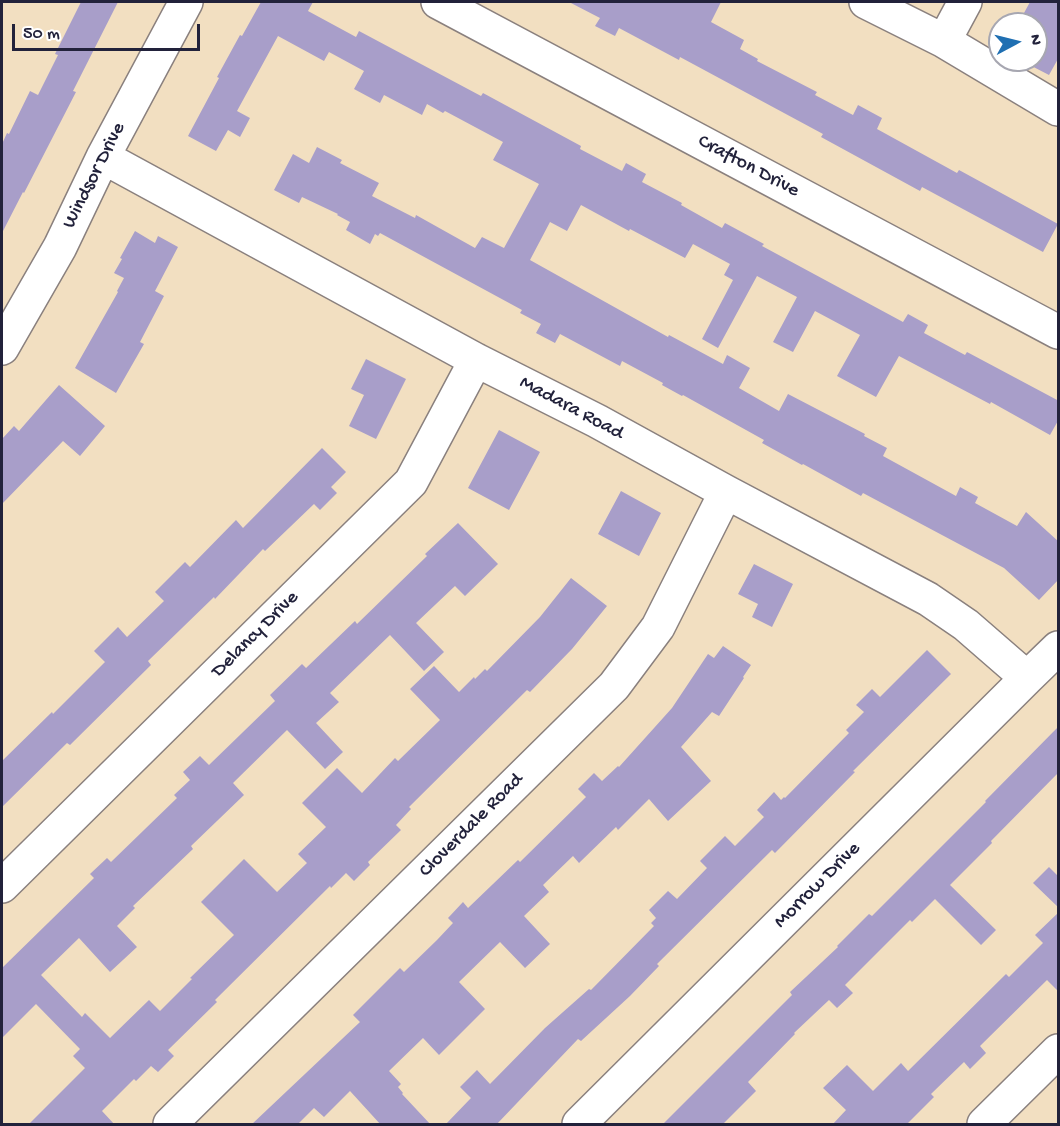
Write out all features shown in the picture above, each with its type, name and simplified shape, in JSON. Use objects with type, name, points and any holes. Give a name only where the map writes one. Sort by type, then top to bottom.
[{"type":"street","name":"Windsor Drive","points":[[2,348],[60,247],[103,157],[186,2]]},
{"type":"street","name":"Crafton Drive","points":[[438,2],[1059,332]]},
{"type":"street","points":[[866,2],[944,41],[1059,109]]},
{"type":"street","points":[[944,41],[965,2]]},
{"type":"street","name":"Madara Road","points":[[103,157],[476,360],[597,421],[928,599],[966,625],[1027,678]]},
{"type":"street","name":"Delancy Drive","points":[[2,886],[411,482],[476,360]]},
{"type":"street","name":"Cloverdale Road","points":[[170,1125],[614,686],[658,627],[726,492]]},
{"type":"street","name":"Morrow Drive","points":[[579,1125],[1059,648]]},
{"type":"street","points":[[984,1125],[1059,1051]]},
{"type":"building","points":[[81,2],[118,2],[73,91],[76,92],[2,233],[2,144],[30,91],[38,95]]},
{"type":"building","points":[[261,2],[313,2],[308,11],[356,37],[359,31],[481,96],[483,93],[622,171],[626,163],[646,174],[642,182],[722,228],[725,223],[764,244],[762,246],[903,322],[908,314],[928,325],[924,333],[965,355],[967,352],[1059,401],[1059,419],[1050,435],[991,402],[990,404],[899,356],[876,397],[837,376],[860,335],[815,311],[793,352],[773,342],[797,297],[757,276],[718,348],[702,339],[733,280],[724,275],[730,264],[693,244],[685,258],[581,205],[567,231],[550,222],[530,260],[668,337],[669,335],[723,364],[727,355],[750,368],[739,388],[779,411],[788,394],[865,434],[864,436],[887,448],[883,456],[956,496],[960,487],[978,497],[975,503],[1017,526],[1026,512],[1059,542],[1059,579],[1039,600],[1004,568],[863,493],[861,496],[802,465],[762,443],[764,440],[622,361],[620,366],[560,334],[555,343],[536,333],[541,324],[520,313],[522,310],[380,233],[378,236],[375,234],[370,244],[346,230],[350,222],[338,214],[302,197],[299,203],[274,190],[293,154],[309,163],[317,147],[342,160],[340,163],[379,183],[372,196],[415,218],[416,215],[475,248],[482,237],[504,248],[539,184],[493,160],[503,142],[445,111],[443,113],[427,104],[422,115],[384,95],[380,103],[354,89],[364,71],[329,52],[324,61],[278,36],[237,111],[250,118],[240,137],[228,130],[216,151],[188,136],[219,78],[217,77]]},
{"type":"building","points":[[569,2],[721,2],[711,22],[744,40],[740,49],[758,59],[757,61],[817,92],[815,95],[853,115],[858,105],[882,118],[877,129],[957,173],[959,170],[1058,224],[1043,252],[922,187],[920,191],[821,137],[823,134],[680,57],[679,60],[619,28],[615,36],[595,26],[600,18]]},
{"type":"building","points":[[1030,2],[1059,2],[1059,57],[1049,75],[1043,72],[1048,72],[1048,12],[1025,12]]},
{"type":"building","points":[[135,231],[155,243],[158,236],[178,247],[155,291],[164,296],[140,342],[144,344],[116,393],[75,368],[118,292],[124,278],[114,273]]},
{"type":"building","points":[[366,359],[406,379],[376,439],[349,426],[364,395],[351,389]]},
{"type":"building","points":[[59,385],[105,426],[80,456],[63,441],[2,504],[2,439],[14,426],[19,431]]},
{"type":"building","points":[[499,430],[540,452],[509,510],[468,488]]},
{"type":"building","points":[[322,448],[346,472],[331,487],[337,493],[320,510],[314,504],[265,551],[263,549],[215,599],[214,597],[148,661],[151,665],[70,745],[67,743],[2,807],[2,761],[105,662],[94,651],[118,627],[127,637],[164,601],[155,592],[185,562],[190,567],[236,520],[243,528]]},
{"type":"building","points":[[621,491],[661,513],[639,556],[598,534]]},
{"type":"building","points":[[458,523],[498,564],[465,596],[455,586],[416,623],[444,652],[424,671],[390,635],[330,693],[339,702],[316,723],[343,752],[325,769],[287,730],[233,783],[244,795],[191,846],[193,849],[133,906],[135,908],[117,926],[137,947],[110,972],[79,938],[41,975],[82,1017],[85,1013],[110,1038],[149,1000],[160,1011],[234,935],[201,902],[244,859],[277,892],[307,863],[298,854],[326,827],[302,803],[337,768],[362,793],[395,758],[398,761],[440,720],[410,689],[434,666],[459,692],[474,677],[475,679],[485,669],[487,671],[540,617],[571,578],[607,606],[572,649],[530,692],[527,690],[409,807],[411,809],[396,825],[401,830],[368,862],[370,865],[354,881],[346,873],[331,888],[330,886],[168,1050],[174,1056],[158,1072],[151,1066],[136,1081],[134,1079],[102,1111],[115,1125],[28,1125],[85,1068],[73,1056],[80,1049],[36,1004],[2,1038],[2,968],[94,878],[90,874],[107,858],[111,862],[177,798],[174,795],[190,780],[183,772],[200,756],[209,765],[275,701],[270,695],[302,664],[306,668],[355,621],[357,624]]},
{"type":"building","points":[[754,564],[793,584],[772,627],[752,617],[758,604],[738,594]]},
{"type":"building","points":[[723,646],[751,665],[719,716],[712,712],[681,747],[711,781],[668,821],[649,799],[618,830],[616,827],[579,863],[573,856],[543,885],[549,892],[524,916],[550,944],[525,968],[500,942],[459,982],[485,1009],[439,1055],[423,1038],[389,1071],[401,1084],[398,1087],[402,1094],[431,1125],[381,1125],[350,1091],[324,1117],[314,1108],[297,1125],[251,1125],[360,1022],[353,1015],[400,968],[404,972],[437,940],[453,923],[448,918],[463,902],[468,908],[518,860],[520,862],[586,797],[578,789],[594,773],[602,781],[619,767],[672,708],[708,654],[714,658]]},
{"type":"building","points":[[927,650],[951,674],[853,771],[855,772],[775,853],[772,850],[657,964],[659,966],[630,996],[581,1041],[578,1039],[496,1125],[445,1125],[471,1098],[460,1087],[477,1070],[490,1084],[545,1028],[589,989],[591,990],[654,926],[651,923],[656,918],[649,910],[668,891],[677,899],[707,868],[700,861],[725,836],[735,846],[764,817],[757,810],[774,792],[781,800],[785,798],[849,733],[846,730],[864,712],[856,705],[872,689],[880,697]]},
{"type":"building","points":[[1059,726],[1059,772],[950,885],[996,930],[981,945],[935,899],[912,922],[910,920],[845,985],[853,993],[837,1008],[829,1000],[794,1033],[748,1082],[756,1091],[722,1125],[662,1125],[792,995],[790,992],[869,914],[872,916]]},
{"type":"building","points":[[1049,867],[1059,877],[1059,908],[1033,883]]},
{"type":"building","points":[[1059,912],[1059,992],[1047,980],[980,1046],[986,1053],[970,1069],[964,1062],[931,1094],[934,1097],[906,1125],[832,1125],[846,1110],[823,1088],[847,1065],[873,1091],[901,1063],[908,1071],[1006,974],[1009,977],[1043,943],[1035,935]]}]
